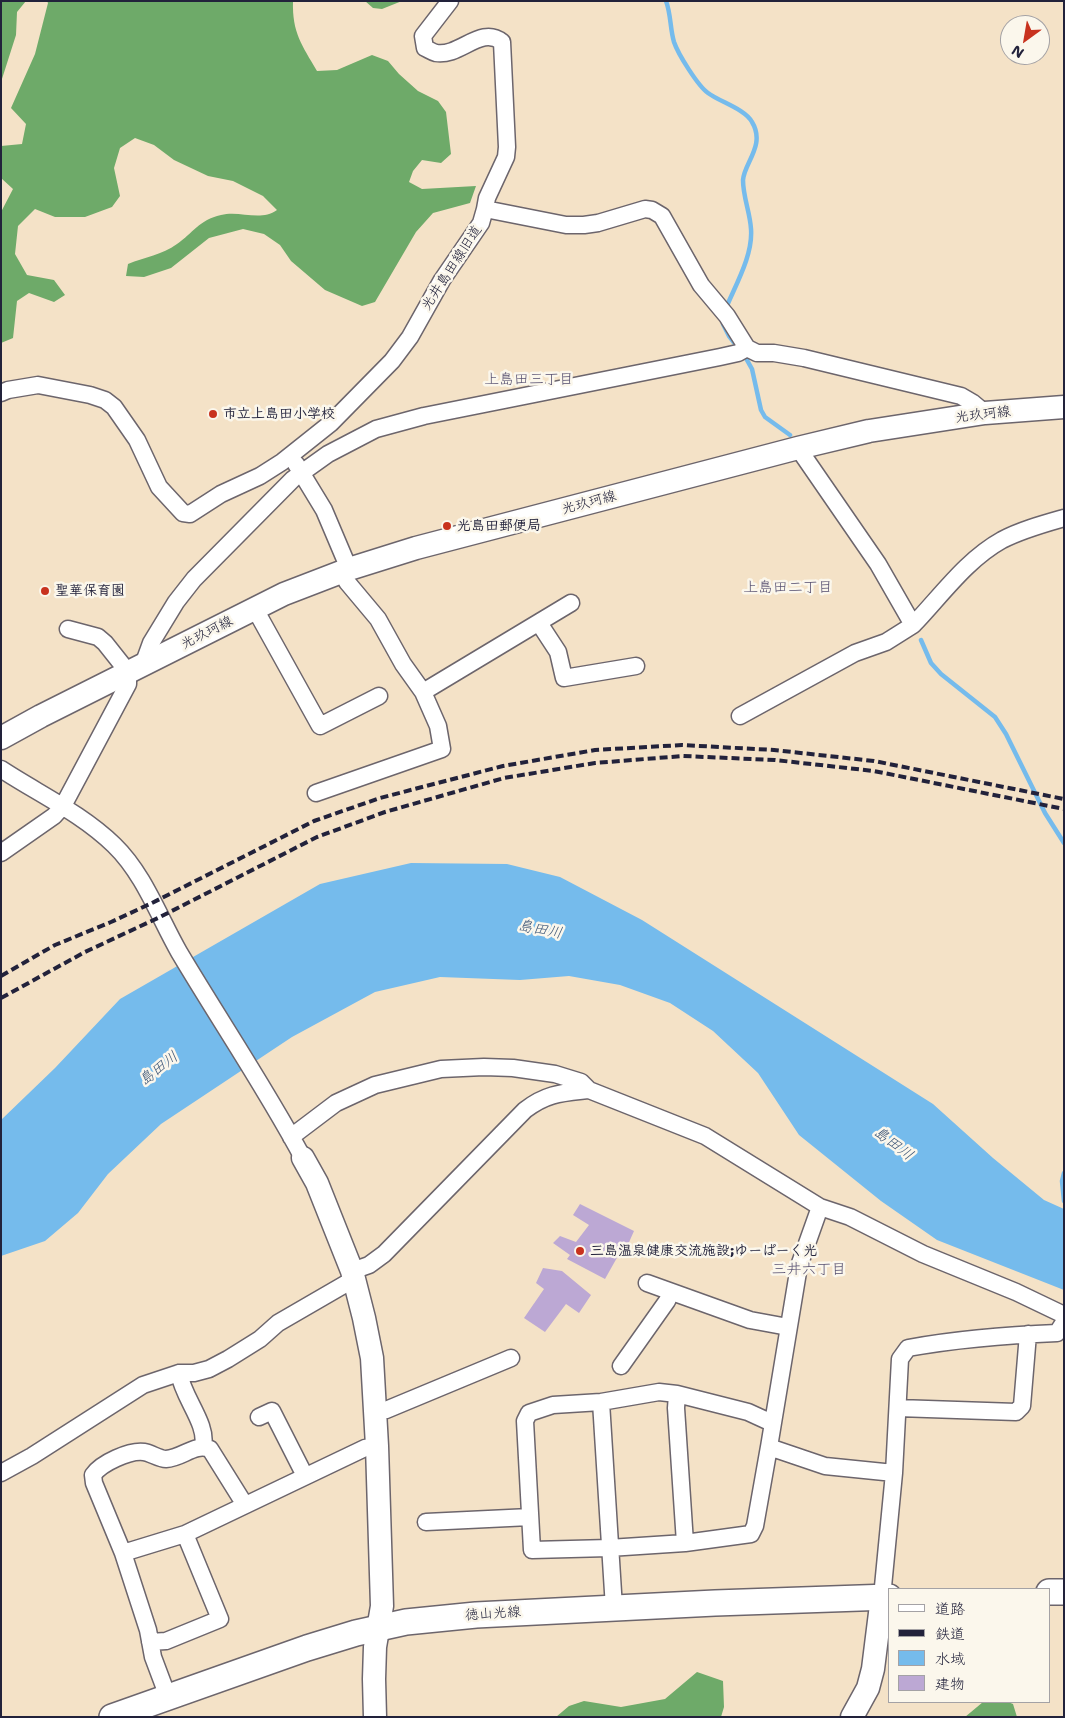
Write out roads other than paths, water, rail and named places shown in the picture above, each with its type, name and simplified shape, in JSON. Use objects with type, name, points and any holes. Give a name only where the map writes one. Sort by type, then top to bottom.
[{"type":"main road","name":"光玖珂線","points":[[1,738],[284,594],[345,570],[416,548],[869,431],[985,413],[1064,408]]},
{"type":"main road","points":[[302,1158],[317,1183],[353,1275],[372,1358],[382,1606],[375,1647],[375,1717]]},
{"type":"main road","points":[[1050,1592],[1064,1592]]},
{"type":"main road","points":[[852,1717],[868,1688],[885,1597]]},
{"type":"main road","name":"徳山光線","points":[[112,1717],[307,1648],[378,1627],[406,1622],[476,1615],[885,1597]]},
{"type":"street","name":"光井島田線旧道","points":[[1,394],[8,390],[38,385],[90,395],[105,400],[114,406],[137,440],[159,486],[183,513],[190,514],[220,494],[260,476],[290,456],[331,422],[392,361],[410,337],[442,280],[476,232],[491,186],[506,157],[502,42],[496,37],[486,36],[450,52],[435,53],[425,48],[423,36],[450,1]]},
{"type":"street","points":[[485,209],[566,225],[598,223],[645,209],[658,213],[668,225],[701,285],[727,316],[743,350]]},
{"type":"street","points":[[1,853],[54,816],[63,806],[136,668],[176,602],[194,578],[301,472],[328,454],[376,428],[424,416],[743,350],[804,358],[909,382],[961,396],[985,413]]},
{"type":"street","points":[[798,448],[878,564],[913,625]]},
{"type":"street","points":[[290,456],[324,510],[345,570],[347,582],[378,619],[402,664],[424,692],[438,726],[442,749],[316,793]]},
{"type":"street","points":[[740,716],[855,653],[886,642],[913,625],[951,583],[983,553],[1002,540],[1064,518]]},
{"type":"street","points":[[424,692],[571,603]]},
{"type":"street","points":[[255,609],[320,726],[379,696]]},
{"type":"street","points":[[539,623],[558,652],[564,678],[636,666]]},
{"type":"street","points":[[68,629],[98,637],[136,668]]},
{"type":"street","points":[[1,769],[63,806],[102,835],[127,859],[179,952],[288,1130],[302,1158]]},
{"type":"street","points":[[288,1130],[336,1102],[375,1085],[441,1069],[513,1068],[555,1074],[581,1082],[589,1090],[705,1136],[820,1207],[850,1216],[923,1254],[1016,1292],[1064,1315]]},
{"type":"street","points":[[1,1474],[143,1385],[178,1372],[194,1373],[209,1369],[228,1359],[260,1338],[278,1323],[384,1254],[525,1110],[540,1099],[589,1090]]},
{"type":"street","points":[[772,1423],[748,1412],[677,1394],[659,1392],[601,1402],[553,1405],[529,1414],[524,1421],[532,1550],[609,1548],[685,1543],[751,1534],[755,1526],[799,1266],[820,1207]]},
{"type":"street","points":[[647,1283],[750,1320],[788,1327]]},
{"type":"street","points":[[621,1366],[672,1292]]},
{"type":"street","points":[[885,1597],[900,1359],[908,1348],[946,1342],[1028,1334],[1057,1334],[1064,1322]]},
{"type":"street","points":[[898,1408],[1016,1412],[1022,1406],[1028,1334]]},
{"type":"street","points":[[375,1411],[386,1410],[511,1358]]},
{"type":"street","points":[[178,1372],[184,1393],[204,1429],[205,1438],[203,1446]]},
{"type":"street","points":[[677,1394],[676,1408],[685,1543]]},
{"type":"street","points":[[601,1402],[614,1608]]},
{"type":"street","points":[[259,1417],[272,1411],[305,1476]]},
{"type":"street","points":[[168,1697],[153,1656],[148,1630],[122,1552],[94,1483],[93,1475],[98,1467],[133,1452],[151,1453],[165,1459],[203,1446],[210,1449],[245,1505]]},
{"type":"street","points":[[122,1552],[185,1534],[364,1448],[377,1446]]},
{"type":"street","points":[[769,1447],[825,1466],[894,1473]]},
{"type":"street","points":[[426,1522],[530,1517]]},
{"type":"street","points":[[150,1642],[166,1641],[220,1619],[185,1534]]},
{"type":"water","name":"島田川","points":[[411,863],[507,864],[560,877],[642,920],[933,1104],[993,1158],[1044,1200],[1064,1209],[1064,1290],[937,1240],[881,1201],[799,1135],[758,1073],[713,1031],[670,1003],[620,985],[569,976],[520,980],[440,977],[375,992],[292,1037],[161,1124],[108,1174],[78,1213],[45,1241],[1,1256],[1,1120],[55,1068],[120,999],[320,884]]},
{"type":"waterway","points":[[666,1],[674,42],[694,77],[708,93],[749,117],[756,130],[756,146],[743,180],[751,239],[747,259],[726,308]]},
{"type":"waterway","points":[[723,324],[736,345]]},
{"type":"waterway","points":[[743,353],[752,369],[761,410],[765,417],[790,435]]},
{"type":"waterway","points":[[921,640],[931,663],[941,674],[995,717],[1006,734],[1045,813],[1064,843]]},
{"type":"waterway","points":[[1064,1173],[1062,1181],[1064,1201]]},
{"type":"railway","points":[[1,976],[55,945],[152,903],[314,821],[380,798],[503,766],[595,750],[682,745],[774,750],[874,761],[1064,799]]},
{"type":"railway","points":[[1,998],[85,952],[160,917],[317,837],[385,812],[504,778],[595,763],[683,756],[775,760],[874,771],[1064,809]]},
{"type":"place","name":"市立上島田小学校","points":[[213,414]]},
{"type":"place","name":"光島田郵便局","points":[[447,526]]},
{"type":"place","name":"聖華保育園","points":[[45,591]]},
{"type":"place","name":"三島温泉健康交流施設;ゆーぱーく光","points":[[580,1251]]},
{"type":"district","name":"上島田三丁目","points":[[529,380]]},
{"type":"district","name":"上島田二丁目","points":[[788,588]]},
{"type":"district","name":"三井六丁目","points":[[809,1270]]}]
